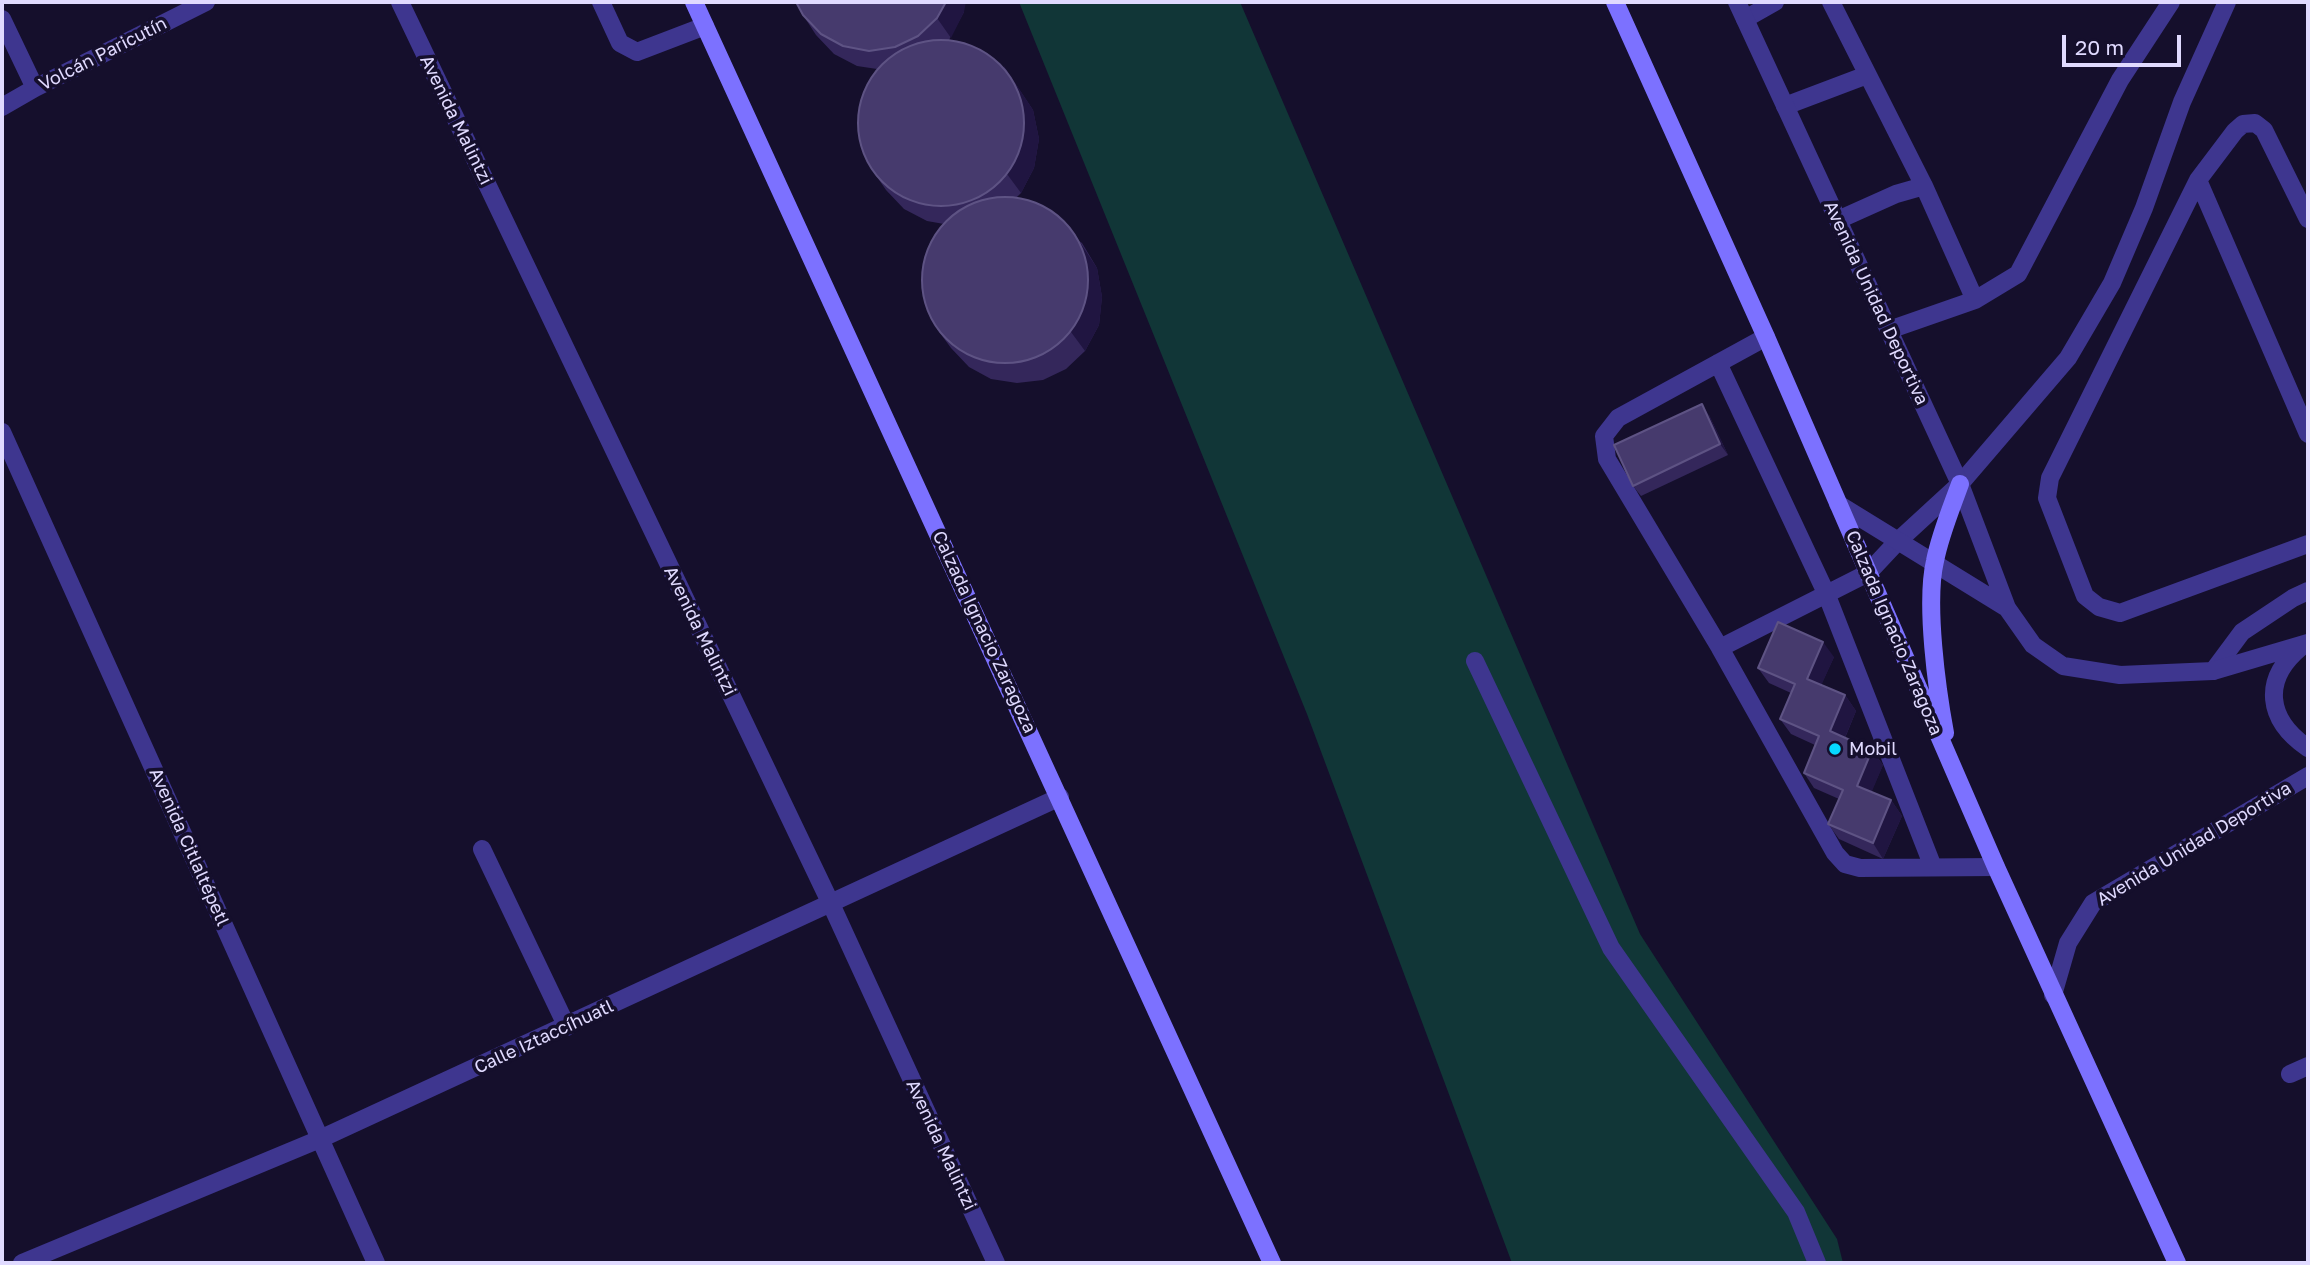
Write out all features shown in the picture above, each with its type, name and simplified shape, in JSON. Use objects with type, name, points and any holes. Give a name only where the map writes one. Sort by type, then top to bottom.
[{"type":"main road","name":"Calzada Ignacio Zaragoza","points":[[694,2],[1272,1263]]},
{"type":"main road","name":"Calzada Ignacio Zaragoza","points":[[1615,2],[1766,337],[1996,867],[2174,1258]]},
{"type":"main road","points":[[1952,767],[1941,709],[1931,597],[1934,562],[1960,484]]},
{"type":"street","name":"Volcán Paricutín","points":[[2,107],[206,2]]},
{"type":"street","name":"Avenida Malintzi","points":[[400,2],[831,904],[996,1263]]},
{"type":"street","points":[[601,2],[620,43],[636,52],[705,26]]},
{"type":"street","name":"Avenida Unidad Deportiva","points":[[1737,2],[1960,484],[2007,608],[2034,645],[2063,666],[2120,675],[2213,671],[2306,644]]},
{"type":"street","points":[[1745,19],[1775,2]]},
{"type":"street","points":[[1832,2],[1924,186],[1975,300]]},
{"type":"street","points":[[1889,330],[1975,300],[2018,274],[2120,80],[2171,2]]},
{"type":"street","points":[[1720,648],[1868,573],[1898,541],[1960,484],[2068,358],[2112,283],[2144,208],[2182,102],[2227,2]]},
{"type":"street","points":[[2,19],[35,88]]},
{"type":"street","points":[[1785,106],[1867,75]]},
{"type":"street","points":[[2308,219],[2264,130],[2255,122],[2243,124],[2198,180],[2050,478],[2047,498],[2085,596],[2099,607],[2120,612],[2308,544]]},
{"type":"street","points":[[2198,180],[2308,434]]},
{"type":"street","points":[[1838,220],[1896,194],[1924,186]]},
{"type":"street","points":[[1766,337],[1618,418],[1604,436],[1607,459],[1720,648],[1835,853],[1845,864],[1860,868],[1996,867]]},
{"type":"street","points":[[1718,363],[1826,593],[1933,867]]},
{"type":"street","name":"Avenida Citlaltépetl","points":[[2,432],[376,1263]]},
{"type":"street","name":"Avenida Unidad Deportiva","points":[[1839,504],[2007,608]]},
{"type":"street","points":[[2213,671],[2242,632],[2293,598],[2308,592]]},
{"type":"street","points":[[2306,644],[2287,658],[2277,677],[2274,698],[2278,719],[2291,736],[2308,748]]},
{"type":"street","points":[[1475,662],[1611,948],[1796,1212],[1817,1263]]},
{"type":"street","name":"Avenida Unidad Deportiva","points":[[2053,995],[2068,943],[2093,903],[2308,776]]},
{"type":"street","name":"Calle Iztaccíhuatl","points":[[22,1263],[320,1139],[1060,797]]},
{"type":"street","points":[[482,849],[567,1027]]},
{"type":"street","points":[[2290,1074],[2308,1066]]},
{"type":"green space","points":[[1019,2],[1240,2],[1640,934],[1837,1239],[1843,1263],[1512,1263],[1307,714]]},
{"type":"building","points":[[796,2],[946,2],[937,18],[918,36],[895,47],[869,51],[843,46],[821,34],[803,15]]},
{"type":"building","points":[[941,40],[973,46],[1000,64],[1018,91],[1024,123],[1018,155],[1000,182],[973,200],[941,206],[909,200],[882,182],[864,155],[858,123],[864,91],[882,64],[909,46]]},
{"type":"building","points":[[1005,197],[1037,203],[1064,221],[1082,248],[1088,280],[1082,312],[1064,339],[1037,357],[1005,363],[973,357],[946,339],[928,312],[922,280],[928,248],[946,221],[973,203]]},
{"type":"building","points":[[1702,404],[1720,444],[1633,486],[1614,445]]},
{"type":"building","name":"Mobil","points":[[1778,622],[1823,642],[1807,679],[1845,695],[1830,731],[1872,750],[1857,786],[1891,800],[1873,843],[1828,824],[1843,790],[1804,773],[1819,736],[1780,719],[1795,684],[1758,668]]},
{"type":"place","name":"Mobil","points":[[1835,749]]}]
